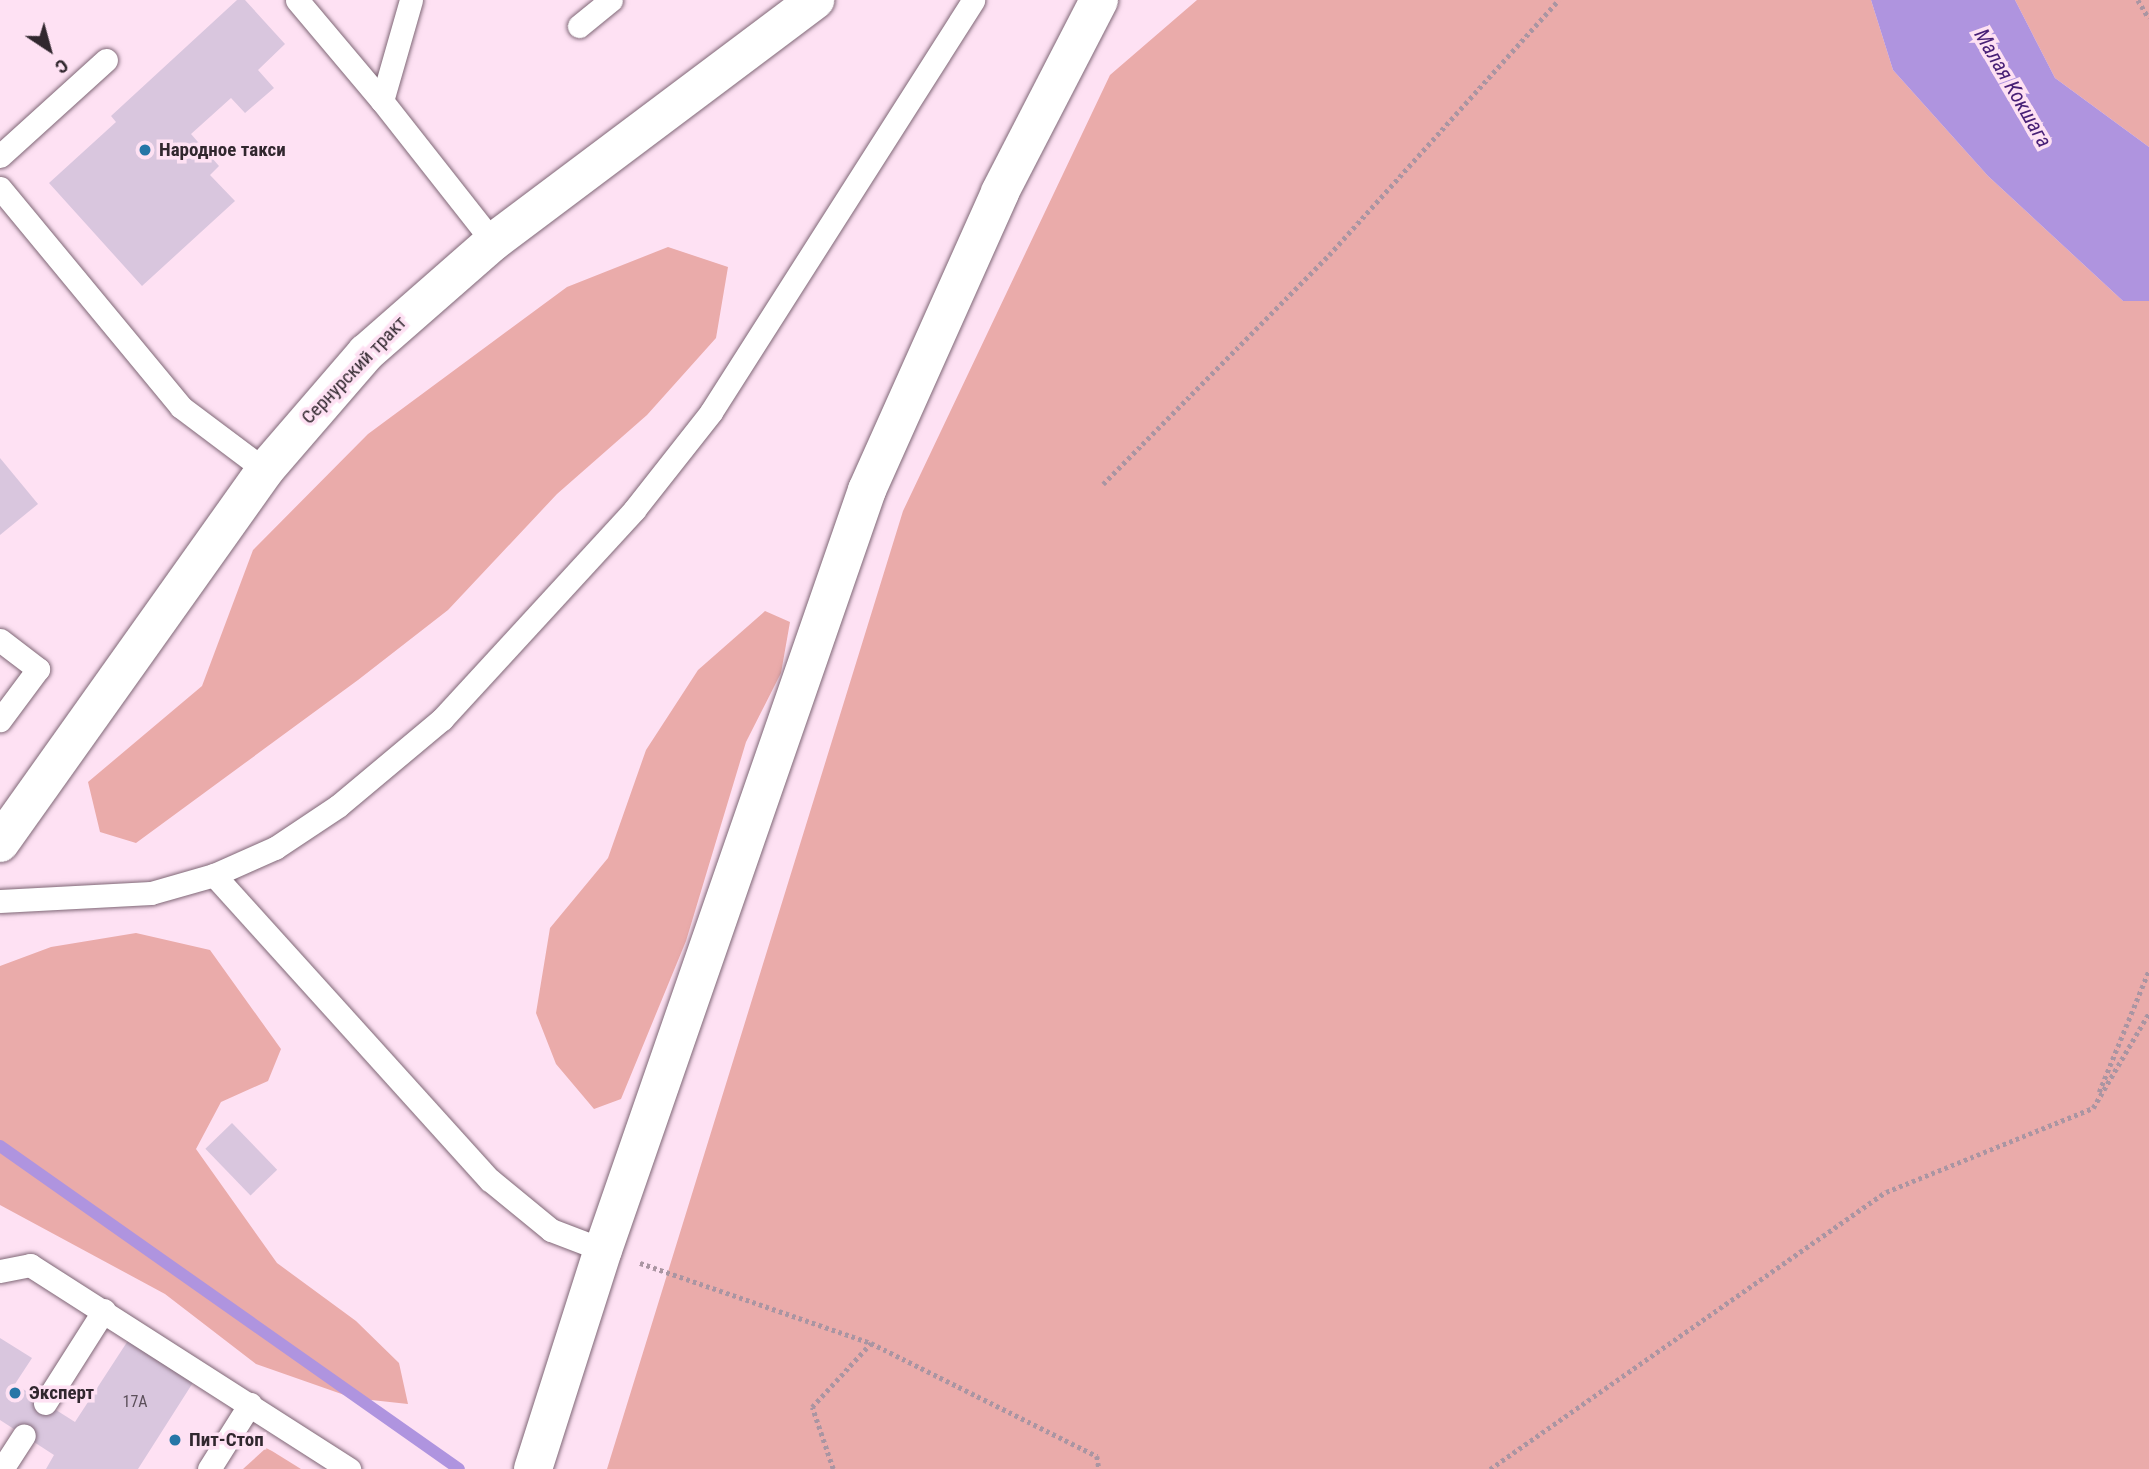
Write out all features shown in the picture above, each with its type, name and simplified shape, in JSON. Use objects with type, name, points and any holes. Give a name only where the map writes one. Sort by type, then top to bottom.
[{"type":"main road","name":"Сернурский тракт","points":[[0,843],[265,470],[366,353],[493,242],[815,0]]},
{"type":"main road","points":[[533,1469],[603,1250],[867,490],[1000,192],[1099,0]]},
{"type":"lane","points":[[297,0],[382,101],[493,242]]},
{"type":"lane","points":[[382,101],[411,0]]},
{"type":"lane","points":[[579,26],[611,0]]},
{"type":"lane","points":[[0,901],[151,893],[214,875],[275,848],[338,806],[442,719],[634,510],[711,412],[973,0]]},
{"type":"lane","points":[[0,156],[106,60]]},
{"type":"lane","points":[[0,188],[181,407],[265,470]]},
{"type":"lane","points":[[0,640],[38,669],[0,720]]},
{"type":"lane","points":[[214,875],[490,1180],[551,1230],[603,1250]]},
{"type":"lane","points":[[0,1271],[30,1265],[349,1469]]},
{"type":"lane","points":[[45,1403],[104,1310]]},
{"type":"lane","points":[[209,1469],[250,1404]]},
{"type":"lane","points":[[2,1469],[24,1436]]},
{"type":"path","points":[[1103,484],[1329,255],[1559,0]]},
{"type":"path","points":[[2138,0],[2149,18]]},
{"type":"path","points":[[2093,1108],[2149,970]]},
{"type":"path","points":[[1490,1469],[1886,1192],[2093,1108],[2149,1013]]},
{"type":"path","points":[[603,1250],[871,1343],[1097,1456],[1099,1469]]},
{"type":"path","points":[[832,1469],[812,1407],[871,1343]]},
{"type":"shaded area","points":[[1197,0],[1871,0],[1893,70],[1988,176],[2123,301],[2149,301],[2149,1469],[607,1469],[903,511],[1110,75]]},
{"type":"shaded area","points":[[2015,0],[2149,0],[2149,147],[2055,78]]},
{"type":"shaded area","points":[[668,247],[728,267],[716,338],[647,415],[557,494],[448,610],[358,680],[136,843],[100,832],[88,782],[202,686],[253,550],[368,434],[567,287]]},
{"type":"shaded area","points":[[765,611],[790,622],[781,673],[746,742],[686,941],[621,1099],[594,1109],[556,1064],[536,1013],[550,928],[608,858],[646,750],[698,670]]},
{"type":"shaded area","points":[[136,933],[210,950],[281,1049],[268,1081],[221,1102],[196,1149],[277,1263],[356,1321],[399,1363],[408,1404],[353,1398],[256,1364],[165,1294],[0,1205],[0,966],[51,947]]},
{"type":"shaded area","points":[[266,1448],[272,1451],[301,1469],[243,1469]]},
{"type":"water","name":"Малая Кокшага","points":[[1871,0],[2015,0],[2055,78],[2149,147],[2149,301],[2123,301],[1988,176],[1893,70]]},
{"type":"building","name":"Народное такси","points":[[237,0],[245,0],[285,44],[258,70],[274,88],[245,113],[231,98],[191,134],[219,166],[210,175],[235,201],[142,286],[49,183],[116,122],[111,116]]},
{"type":"building","points":[[0,458],[38,504],[0,535]]},
{"type":"building","points":[[232,1123],[277,1170],[251,1195],[205,1149]]},
{"type":"building","points":[[0,1338],[32,1358],[15,1384],[75,1422],[129,1339],[194,1381],[138,1469],[46,1469],[54,1455],[0,1420]]},
{"type":"waterway","points":[[0,1146],[459,1469]]},
{"type":"place","name":"Народное такси","points":[[145,150]]},
{"type":"place","name":"Эксперт","points":[[15,1393]]},
{"type":"place","name":"Пит-Стоп","points":[[175,1440]]}]
